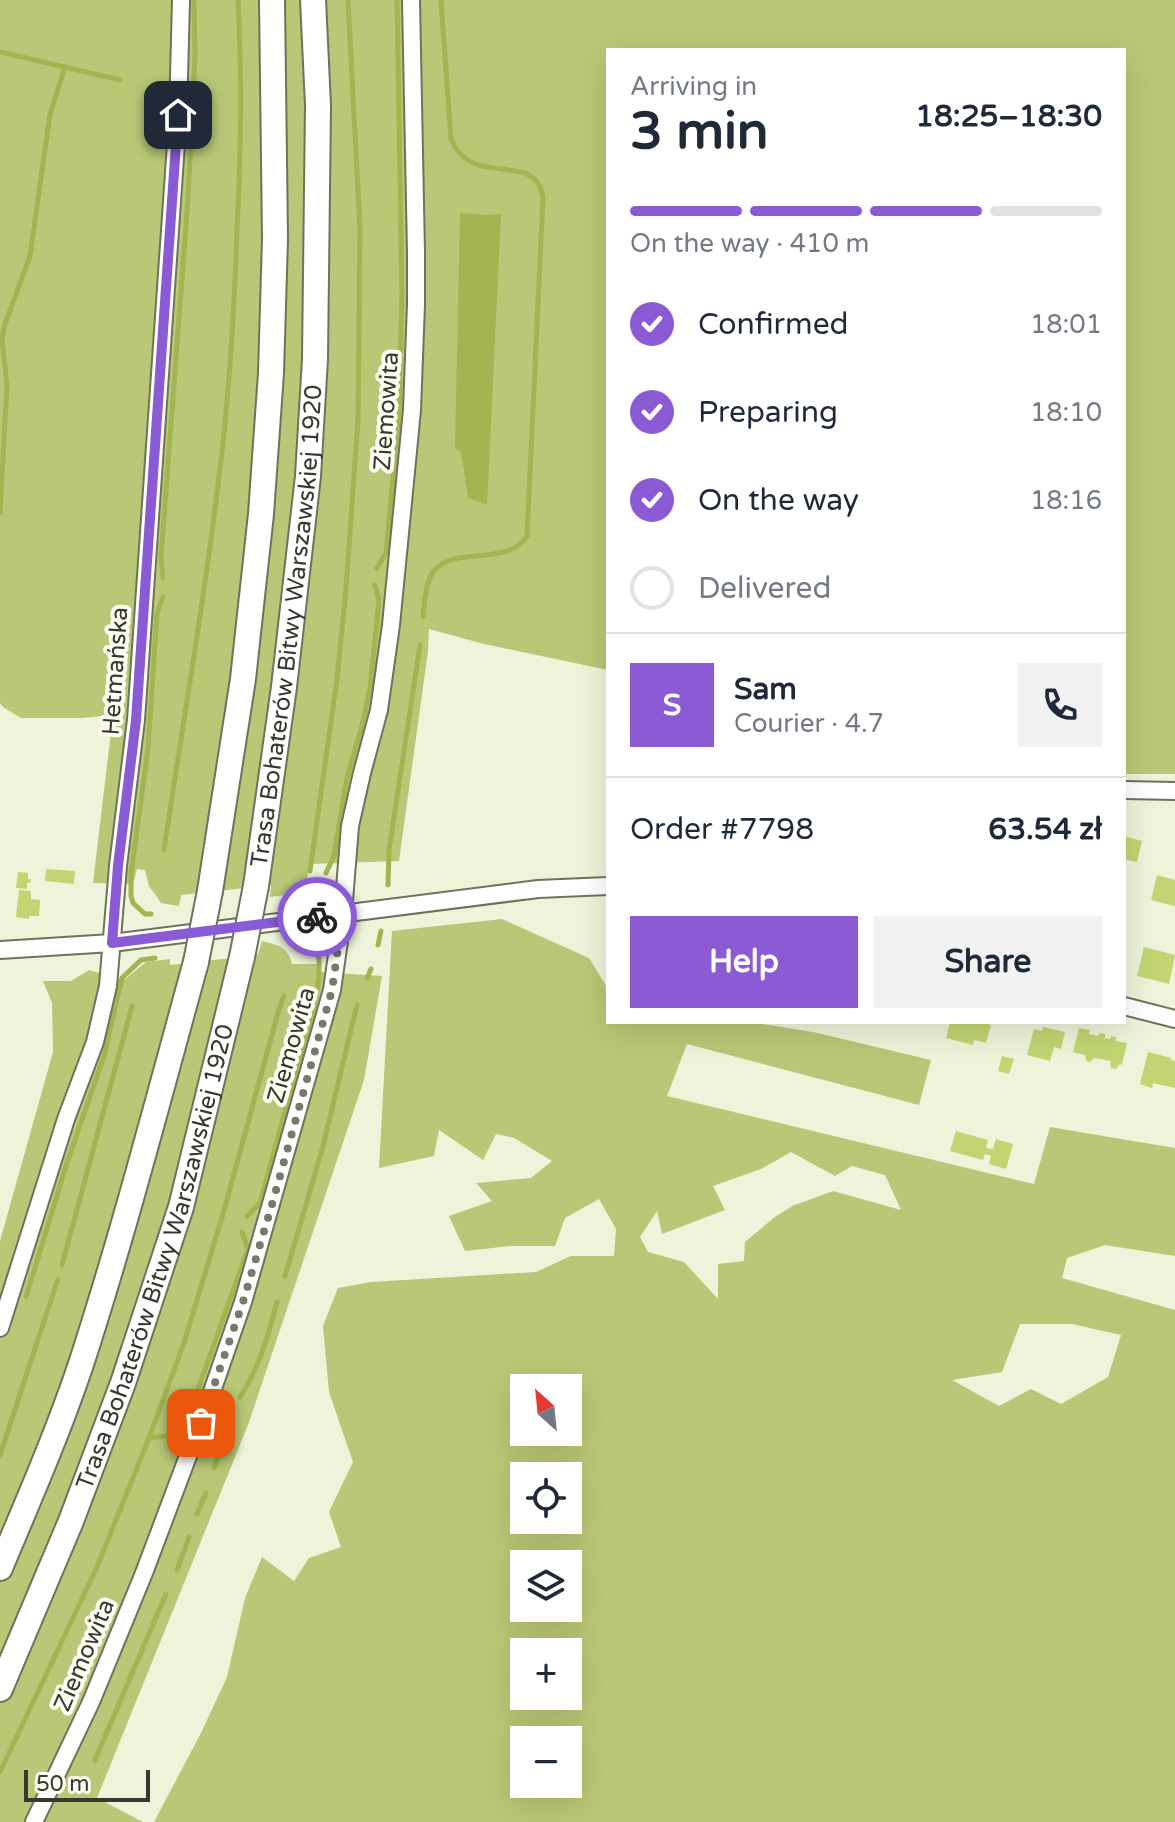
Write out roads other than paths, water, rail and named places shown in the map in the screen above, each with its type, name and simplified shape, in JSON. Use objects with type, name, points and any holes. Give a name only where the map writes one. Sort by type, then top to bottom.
[{"type":"highway","name":"Trasa Bohaterów Bitwy Warszawskiej 1920","points":[[0,1568],[80,1366],[143,1156],[196,962],[210,891],[243,679],[261,514],[270,389],[275,239],[272,0]]},
{"type":"highway","name":"Trasa Bohaterów Bitwy Warszawskiej 1920","points":[[0,1689],[71,1521],[123,1383],[172,1236],[242,957],[256,886],[284,687],[308,476],[314,373],[318,105],[313,0]]},
{"type":"street","name":"Hetmańska","points":[[0,1328],[66,1119],[95,1042],[108,986],[118,866],[136,720],[176,143],[181,0]]},
{"type":"street","name":"Ziemowita","points":[[34,1822],[91,1702],[191,1451],[243,1302],[332,990],[343,913],[350,826],[381,696],[391,625],[412,410],[416,253],[411,0]]},
{"type":"street","points":[[1126,790],[1175,791]]},
{"type":"street","points":[[0,950],[112,943],[538,889],[606,886]]},
{"type":"street","points":[[1126,1007],[1175,1019]]},
{"type":"waterway","points":[[163,578],[161,557],[188,198],[195,54],[194,0]]},
{"type":"waterway","points":[[164,850],[205,584],[227,400],[239,173],[238,0]]},
{"type":"waterway","points":[[310,871],[337,679],[358,419],[360,229],[348,0]]},
{"type":"waterway","points":[[377,568],[386,553],[399,412],[402,295],[397,0]]},
{"type":"waterway","points":[[423,616],[428,582],[442,564],[454,559],[507,551],[518,546],[527,536],[543,197],[539,185],[525,173],[473,163],[453,143],[441,0]]},
{"type":"waterway","points":[[0,52],[120,80]]},
{"type":"waterway","points":[[0,513],[7,384],[2,340],[30,256],[50,114],[65,67]]},
{"type":"waterway","points":[[326,873],[334,856],[347,778],[370,688],[379,601],[375,585]]},
{"type":"waterway","points":[[151,914],[145,914],[133,903],[131,874],[148,749],[157,614],[163,597]]},
{"type":"waterway","points":[[388,885],[389,850],[420,645]]},
{"type":"waterway","points":[[378,945],[381,931]]},
{"type":"waterway","points":[[247,1216],[260,1203],[314,1006],[319,958],[310,944],[302,940]]},
{"type":"waterway","points":[[26,1297],[104,1056],[122,978],[141,960],[155,958]]},
{"type":"waterway","points":[[367,978],[371,969]]},
{"type":"waterway","points":[[0,1772],[97,1567],[185,1340],[284,996]]},
{"type":"waterway","points":[[285,1276],[322,1150],[357,1005]]},
{"type":"waterway","points":[[62,1265],[132,1006]]},
{"type":"waterway","points":[[150,1438],[182,1434],[248,1249],[242,1232]]},
{"type":"waterway","points":[[0,1455],[58,1279]]},
{"type":"waterway","points":[[240,1397],[258,1363],[277,1302]]},
{"type":"waterway","points":[[214,1468],[230,1424]]},
{"type":"waterway","points":[[197,1514],[206,1493]]},
{"type":"waterway","points":[[177,1570],[189,1537]]},
{"type":"waterway","points":[[95,1760],[166,1594]]}]
